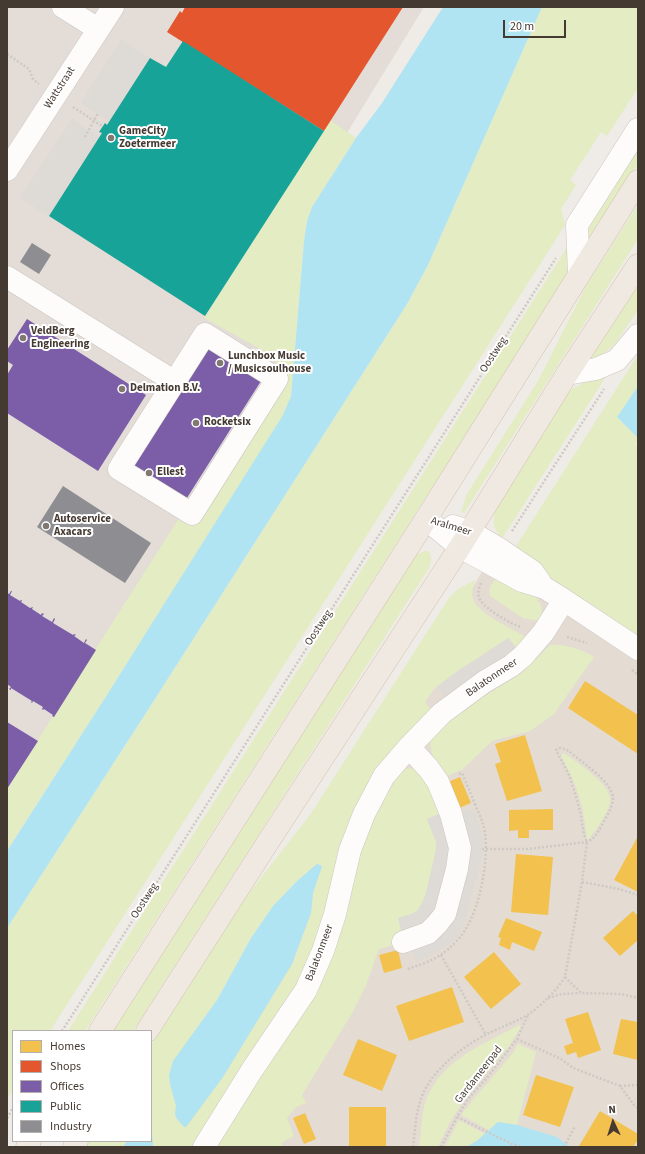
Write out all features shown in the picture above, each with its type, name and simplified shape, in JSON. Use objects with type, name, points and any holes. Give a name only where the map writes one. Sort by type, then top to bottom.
[{"type":"main road","points":[[101,1030],[426,519],[638,182]]},
{"type":"main road","points":[[148,1030],[465,539],[567,374],[638,264]]},
{"type":"street","points":[[63,7],[98,29]]},
{"type":"street","name":"Wattstraat","points":[[7,170],[113,7]]},
{"type":"street","points":[[579,275],[577,225],[638,129]]},
{"type":"street","points":[[7,277],[175,382]]},
{"type":"street","points":[[205,334],[277,379],[192,514],[119,469],[175,382],[205,334]]},
{"type":"street","points":[[567,374],[596,369],[617,360],[638,335]]},
{"type":"street","name":"Aralmeer","points":[[426,519],[465,539],[497,558],[532,571],[545,588],[638,648]]},
{"type":"street","name":"Balatonmeer","points":[[204,1147],[252,1070],[306,990],[323,951],[335,914],[350,850],[364,814],[384,776],[409,747],[442,713],[484,682],[511,666],[523,656],[543,633],[564,600]]},
{"type":"street","points":[[402,942],[428,933],[445,914],[457,869],[460,848],[451,814],[438,782],[429,769],[409,747]]},
{"type":"path","points":[[85,137],[98,113]]},
{"type":"path","name":"Oostweg","points":[[63,1030],[560,252]]},
{"type":"path","points":[[591,644],[571,638],[527,630],[512,624],[480,601],[478,594],[479,586],[611,378],[617,360]]},
{"type":"path","points":[[626,667],[638,675]]},
{"type":"path","name":"Gardameerpad","points":[[413,1147],[419,1105],[428,1084],[445,1064],[486,1034],[528,1014],[556,990],[565,977],[582,882],[587,842],[584,835],[580,811],[569,775],[557,755],[556,750],[558,748],[569,751],[606,782],[612,791],[613,799],[611,807],[594,839],[587,842]]},
{"type":"path","points":[[460,848],[528,849],[587,842]]},
{"type":"path","points":[[582,882],[619,889],[638,895]]},
{"type":"path","points":[[428,933],[486,1034]]},
{"type":"path","points":[[565,977],[581,992]]},
{"type":"path","name":"Gardameerpad","points":[[547,998],[562,994],[581,992],[621,994],[638,998]]},
{"type":"path","name":"Gardameerpad","points":[[441,1147],[468,1099],[490,1074],[517,1039],[528,1014]]},
{"type":"path","points":[[517,1039],[561,1059],[573,1068],[620,1086],[638,1085]]},
{"type":"path","points":[[620,1086],[638,1108]]},
{"type":"path","points":[[457,1117],[512,1144],[522,1147]]},
{"type":"path","points":[[564,1147],[575,1126]]},
{"type":"shaded area","points":[[7,7],[424,7],[227,329],[275,357],[282,387],[7,830]]},
{"type":"shaded area","points":[[122,39],[150,58],[109,121],[81,103]]},
{"type":"shaded area","points":[[72,119],[99,137],[49,216],[20,198]]},
{"type":"shaded area","points":[[501,539],[638,631],[638,1147],[147,1147],[150,1142],[152,1142],[152,1138]]},
{"type":"shaded area","points":[[508,638],[518,650],[447,699],[437,687],[459,670],[483,656]]},
{"type":"shaded area","points":[[473,808],[482,834],[483,853],[465,922],[459,934],[450,944],[431,956],[416,962],[412,947],[402,934],[398,918],[412,914],[418,910],[425,897],[436,849],[436,842],[427,819],[441,813],[458,814]]},
{"type":"green space","points":[[542,7],[638,7],[638,88],[607,136],[601,132],[570,180],[576,185],[561,209],[565,225],[51,1030],[12,1030],[12,1092],[7,1099],[7,928],[407,304],[428,265]]},
{"type":"green space","points":[[330,120],[356,138],[312,207],[307,221],[291,396],[284,415],[7,851],[7,788],[181,515],[282,387],[275,357],[204,318]]},
{"type":"green space","points":[[638,138],[638,164],[587,243],[585,230]]},
{"type":"green space","points":[[638,205],[638,239],[464,513],[461,512],[467,494],[538,381],[586,286]]},
{"type":"green space","points":[[568,246],[569,273],[86,1030],[69,1030]]},
{"type":"green space","points":[[638,281],[638,310],[614,345],[599,357],[591,360],[590,358]]},
{"type":"green space","points":[[638,355],[638,386],[617,417],[638,438],[638,441],[635,444],[638,446],[638,636],[513,551]]},
{"type":"green space","points":[[605,371],[607,375],[501,540],[494,526],[494,513],[567,392]]},
{"type":"green space","points":[[429,551],[431,561],[429,568],[134,1030],[112,1030],[411,561],[418,554]]},
{"type":"green space","points":[[495,579],[506,582],[538,597],[537,600],[541,605],[542,610],[539,621],[523,618],[490,596],[489,589]]},
{"type":"green space","points":[[475,580],[472,597],[475,604],[490,617],[526,638],[518,650],[508,638],[459,670],[434,689],[425,702],[432,711],[406,739],[331,897],[303,976],[194,1147],[153,1147],[152,1043],[242,902],[310,815],[449,598],[458,589]],"holes":[[[317,864],[322,866],[313,893],[311,913],[292,964],[223,1077],[186,1127],[175,1115],[196,1029],[217,1000],[251,938],[273,906],[297,881]]]},
{"type":"green space","points":[[550,645],[561,645],[573,648],[594,657],[554,714],[530,731],[492,741],[463,769],[443,778],[431,749],[430,744],[432,736],[459,709],[462,713],[483,697],[522,673]]},
{"type":"green space","points":[[564,753],[598,779],[604,785],[610,798],[610,803],[606,814],[587,840],[582,806],[571,776],[561,756]]},
{"type":"green space","points":[[411,768],[423,773],[441,813],[427,819],[436,842],[433,866],[428,888],[418,910],[398,918],[402,934],[402,943],[379,949],[366,985],[354,1010],[302,1095],[306,1103],[296,1107],[287,1118],[294,1136],[281,1143],[283,1147],[213,1147],[278,1048],[365,833],[397,775],[406,769]]},
{"type":"green space","points":[[519,1025],[521,1027],[509,1046],[464,1100],[449,1124],[438,1147],[419,1147],[424,1107],[430,1091],[439,1078],[462,1057]]},
{"type":"green space","points":[[518,1044],[536,1052],[517,1125],[498,1122],[489,1130],[461,1115],[513,1053]]},
{"type":"green space","points":[[459,1120],[485,1134],[467,1146],[445,1147]]},
{"type":"green space","points":[[88,1142],[126,1142],[123,1147],[86,1147]]},
{"type":"water","points":[[443,7],[542,7],[428,265],[407,304],[7,928],[7,851],[283,415],[291,396],[304,241],[307,221],[312,207],[356,138],[382,103]]},
{"type":"water","points":[[638,386],[638,438],[617,417]]},
{"type":"water","points":[[317,864],[322,866],[313,893],[311,913],[292,964],[223,1077],[186,1127],[184,1127],[175,1115],[176,1106],[169,1075],[173,1061],[217,1000],[251,938],[273,906],[297,881]]},
{"type":"water","points":[[498,1122],[517,1125],[557,1137],[570,1147],[467,1147],[478,1140]]},
{"type":"water","points":[[152,1134],[153,1147],[123,1147],[126,1142],[152,1142]]},
{"type":"building: Homes","points":[[585,681],[638,715],[638,754],[568,708]]},
{"type":"building: Homes","points":[[525,735],[542,791],[507,801],[495,764],[501,762],[495,744]]},
{"type":"building: Homes","points":[[460,777],[471,803],[459,808],[448,782]]},
{"type":"building: Homes","points":[[553,809],[553,830],[529,830],[529,838],[518,838],[518,830],[509,831],[509,810]]},
{"type":"building: Homes","points":[[638,836],[638,892],[614,880]]},
{"type":"building: Homes","points":[[516,854],[553,857],[548,915],[511,912]]},
{"type":"building: Homes","points":[[633,911],[638,916],[638,940],[620,956],[603,938]]},
{"type":"building: Homes","points":[[506,918],[542,932],[534,951],[512,942],[510,950],[499,945],[501,938],[498,937]]},
{"type":"building: Homes","points":[[398,950],[402,968],[384,973],[379,955]]},
{"type":"building: Homes","points":[[494,952],[521,984],[491,1009],[464,977]]},
{"type":"building: Homes","points":[[452,987],[464,1022],[409,1041],[396,1006]]},
{"type":"building: Homes","points":[[588,1012],[601,1050],[578,1058],[576,1052],[567,1055],[564,1046],[573,1043],[565,1019]]},
{"type":"building: Homes","points":[[621,1019],[638,1022],[638,1060],[613,1054]]},
{"type":"building: Homes","points":[[358,1039],[397,1055],[382,1091],[343,1075]]},
{"type":"building: Homes","points":[[536,1075],[574,1087],[560,1127],[523,1115]]},
{"type":"building: Homes","points":[[349,1107],[386,1107],[386,1147],[349,1147]]},
{"type":"building: Homes","points":[[600,1111],[638,1134],[638,1140],[633,1147],[579,1146]]},
{"type":"building: Homes","points":[[305,1113],[316,1139],[304,1144],[293,1118]]},
{"type":"building: Shops","points":[[185,7],[403,7],[324,131],[167,32],[180,11],[182,13]]},
{"type":"building: Offices","points":[[27,319],[146,395],[98,471],[7,413],[7,375],[13,365],[7,361],[7,350]]},
{"type":"building: Offices","name":"Rocketsix","points":[[207,346],[261,381],[185,501],[130,466]]},
{"type":"building: Offices","points":[[11,591],[10,595],[20,601],[22,600],[21,602],[30,608],[33,607],[32,609],[41,615],[42,613],[44,614],[42,616],[52,622],[54,618],[53,623],[73,635],[76,635],[74,636],[84,643],[86,639],[87,640],[85,643],[96,650],[54,717],[44,709],[43,710],[43,707],[33,701],[32,703],[32,701],[11,688],[11,690],[9,689],[11,687],[7,684],[7,593],[9,594]]},
{"type":"building: Offices","points":[[7,722],[38,741],[7,789]]},
{"type":"building: Public","points":[[183,41],[324,131],[205,316],[49,216],[102,133],[99,132],[105,123],[107,125],[150,58],[166,67]]},
{"type":"building: Industry","points":[[32,243],[51,255],[39,274],[20,262]]},
{"type":"building: Industry","points":[[63,486],[151,543],[125,583],[37,527]]},
{"type":"place","name":"GameCity Zoetermeer","points":[[111,138]]},
{"type":"place","name":"VeldBerg Engineering","points":[[23,338]]},
{"type":"place","name":"Lunchbox Music / Musicsoulhouse","points":[[220,363]]},
{"type":"place","name":"Delmation B.V.","points":[[122,389]]},
{"type":"place","name":"Rocketsix","points":[[196,423]]},
{"type":"place","name":"Ellest","points":[[149,473]]},
{"type":"place","name":"Autoservice Axacars","points":[[46,526]]}]
